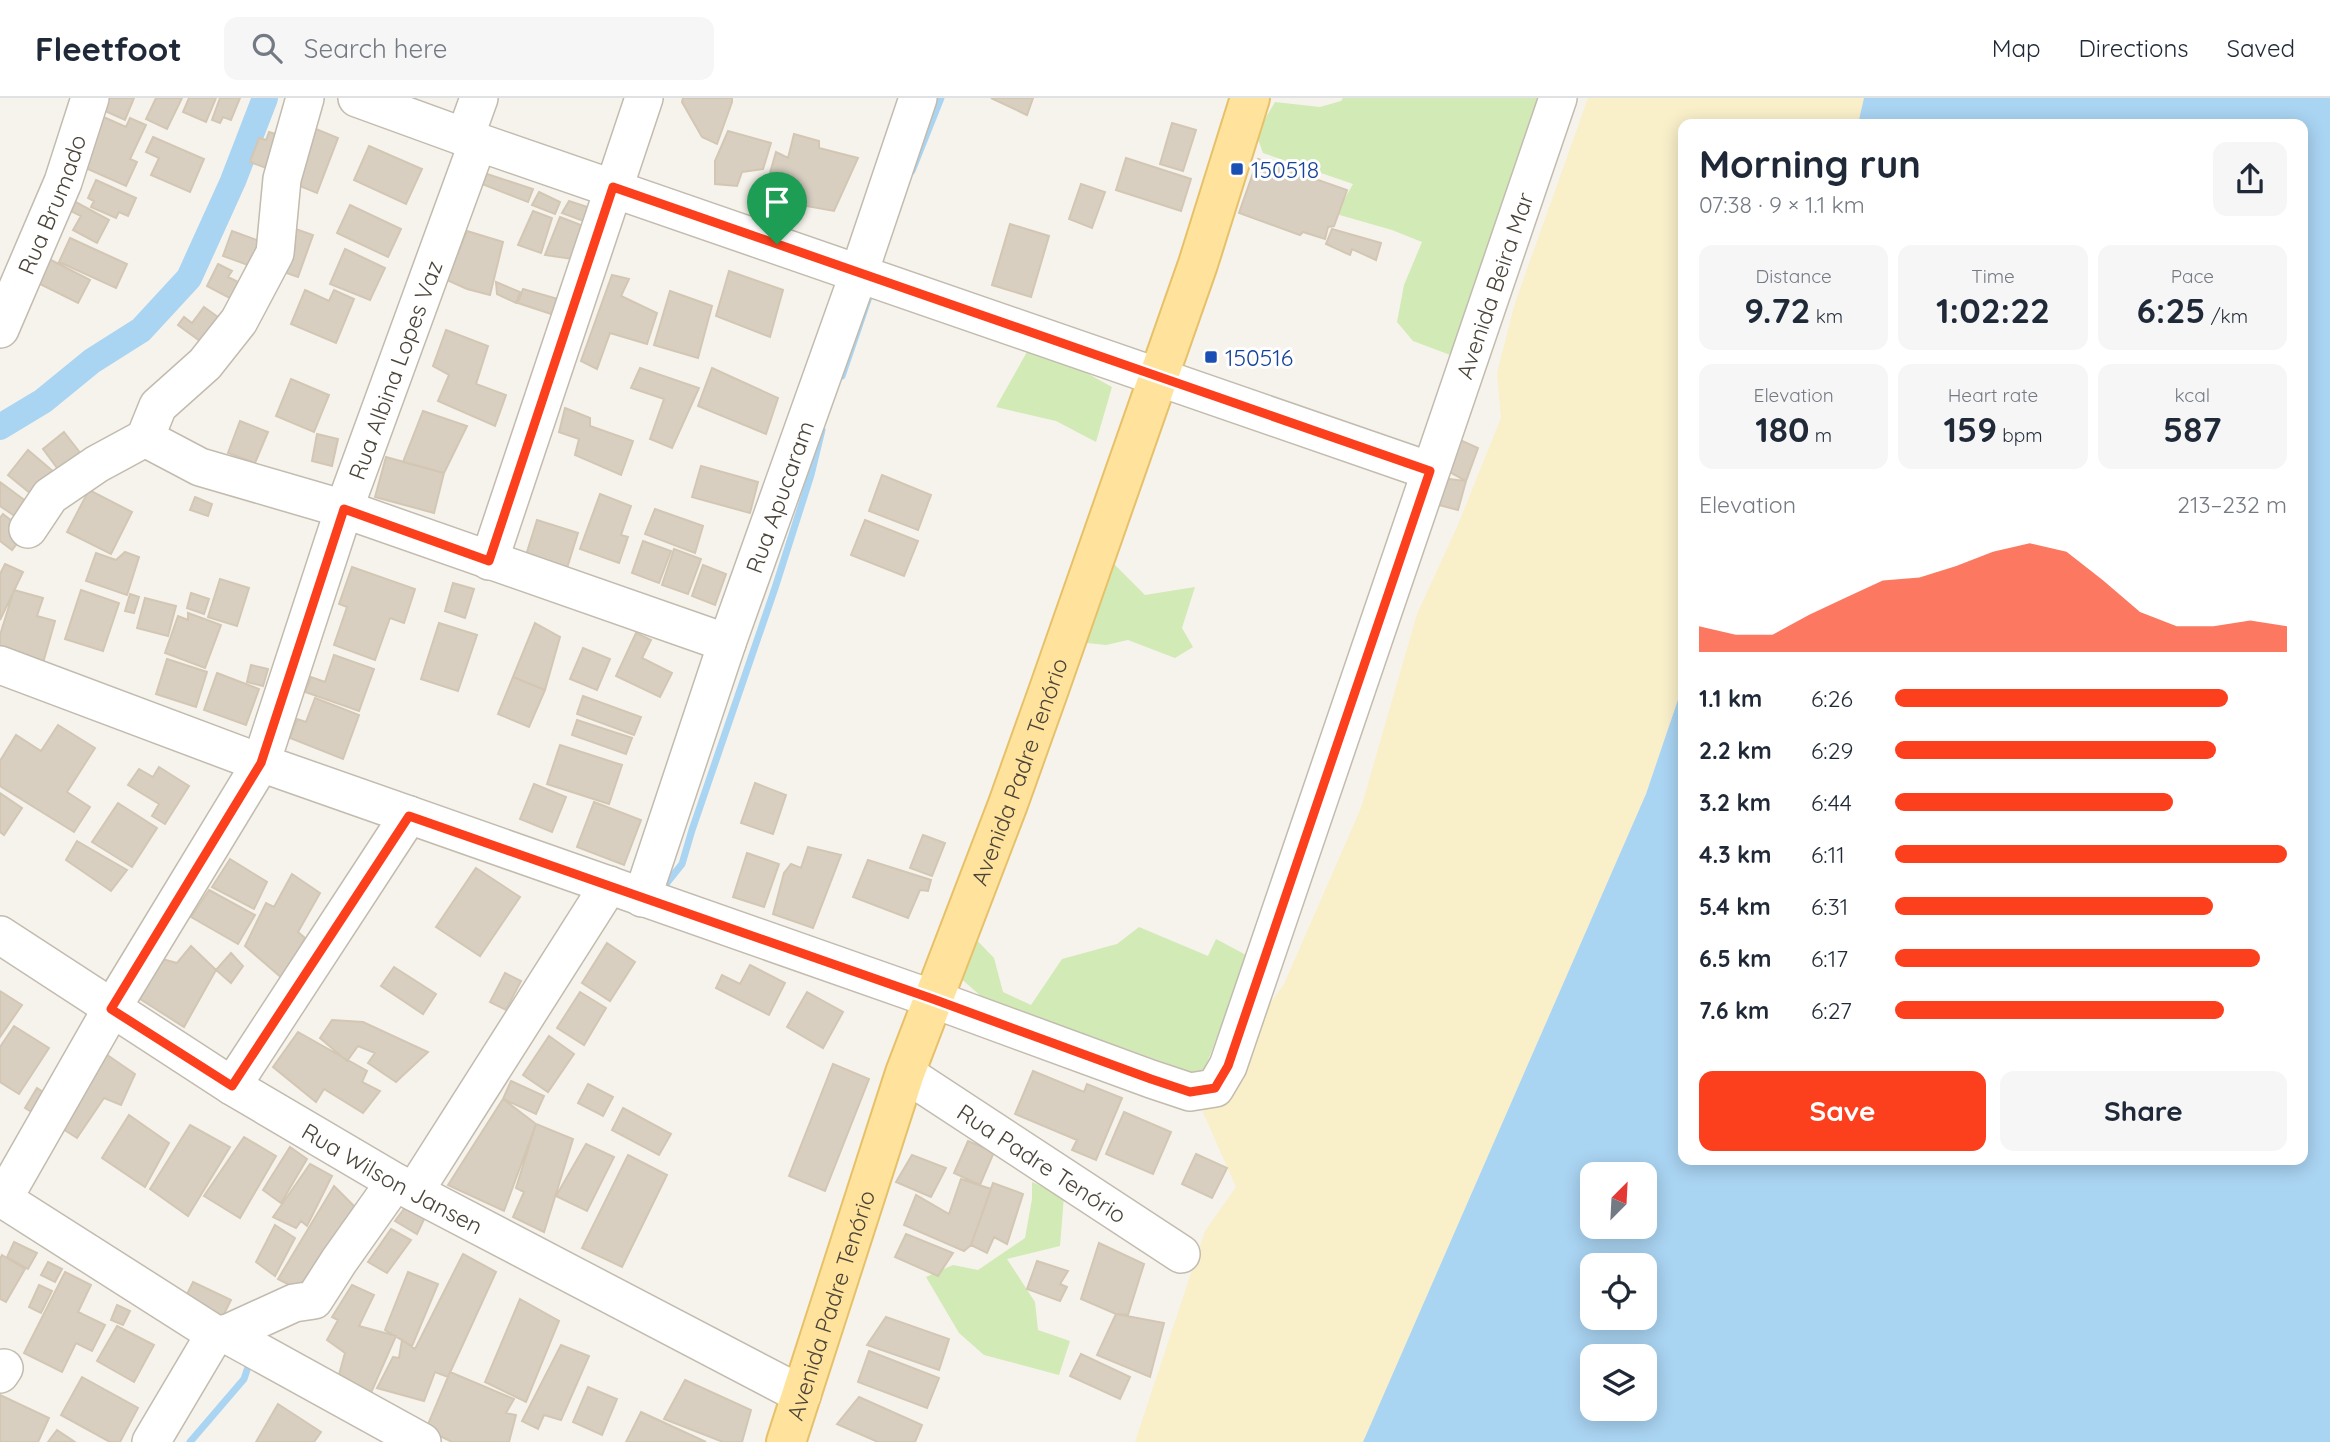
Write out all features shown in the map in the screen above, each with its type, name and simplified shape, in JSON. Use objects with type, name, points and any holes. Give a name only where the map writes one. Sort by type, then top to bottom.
[{"type":"main road","name":"Avenida Padre Tenório","points":[[786,1442],[905,1073],[1008,804],[1198,264],[1250,98]]},
{"type":"street","name":"Rua Brumado","points":[[5,320],[62,182],[90,98]]},
{"type":"street","points":[[29,529],[50,496],[97,464],[145,438],[158,406],[205,365],[239,321],[275,253],[282,179],[306,98]]},
{"type":"street","points":[[358,98],[472,140],[1430,471]]},
{"type":"street","name":"Rua Albina Lopes Vaz","points":[[1,1198],[111,1009],[261,763],[344,509],[472,140],[479,98]]},
{"type":"street","points":[[489,561],[644,98]]},
{"type":"street","name":"Rua Apucaram","points":[[642,898],[727,643],[859,273],[918,98]]},
{"type":"street","name":"Avenida Beira Mar","points":[[933,999],[1190,1092],[1215,1088],[1228,1066],[1558,98]]},
{"type":"street","points":[[145,438],[200,467],[344,509],[727,643]]},
{"type":"street","points":[[0,665],[409,816],[933,999]]},
{"type":"street","points":[[232,1086],[409,816]]},
{"type":"street","points":[[152,1442],[221,1334],[295,1303],[314,1300],[339,1261],[404,1187],[609,885]]},
{"type":"street","name":"Rua Wilson Jansen","points":[[0,935],[232,1086],[404,1187],[802,1395]]},
{"type":"street","name":"Rua Padre Tenório","points":[[905,1073],[1181,1254]]},
{"type":"street","points":[[1,1198],[221,1334],[422,1442]]},
{"type":"green space","points":[[1343,98],[1548,98],[1461,359],[1413,341],[1397,322],[1404,285],[1422,242],[1392,230],[1336,214],[1353,184],[1263,153],[1256,134],[1275,102],[1320,107]]},
{"type":"green space","points":[[1032,343],[1112,387],[1096,442],[1056,421],[996,407]]},
{"type":"green space","points":[[1110,560],[1145,595],[1195,587],[1182,628],[1193,647],[1175,658],[1128,640],[1106,645],[1087,643],[1083,627]]},
{"type":"green space","points":[[1139,927],[1208,956],[1216,939],[1248,956],[1202,1076],[982,997],[958,976],[970,933],[994,958],[1003,992],[1031,1005],[1062,959],[1117,944]]},
{"type":"green space","points":[[1032,1182],[1064,1196],[1060,1246],[1007,1259],[1035,1302],[1038,1330],[1070,1341],[1059,1375],[984,1355],[959,1333],[926,1277],[953,1265],[978,1270],[1025,1238],[1032,1199]]},
{"type":"sand","points":[[1588,98],[1864,98],[1859,119],[1678,119],[1678,700],[1646,794],[1363,1442],[1135,1442],[1205,1231],[1236,1187],[1202,1110],[1225,1088],[1253,1027],[1284,984],[1361,808],[1417,614],[1457,527],[1501,418],[1497,373],[1515,303]]},
{"type":"water","points":[[1864,98],[2330,98],[2330,1442],[1363,1442],[1646,794],[1678,700],[1678,1165],[2308,1165],[2308,119],[1859,119]]},
{"type":"building","points":[[100,98],[134,98],[125,120],[96,107]]},
{"type":"building","points":[[156,98],[182,98],[167,129],[146,119]]},
{"type":"building","points":[[189,98],[216,98],[206,122],[183,112]]},
{"type":"building","points":[[220,98],[240,98],[231,120],[223,117],[220,123],[212,120]]},
{"type":"building","points":[[683,98],[732,98],[717,144],[702,137],[682,102]]},
{"type":"building","points":[[991,98],[1033,98],[1027,115]]},
{"type":"building","points":[[99,115],[126,127],[130,118],[146,125],[130,159],[137,162],[126,186],[81,166]]},
{"type":"building","points":[[1172,123],[1196,130],[1183,171],[1160,164]]},
{"type":"building","points":[[311,127],[338,138],[317,193],[290,182]]},
{"type":"building","points":[[728,131],[771,143],[763,169],[742,172],[737,186],[715,184],[715,161]]},
{"type":"building","points":[[269,132],[282,136],[274,171],[250,162],[259,138],[266,140]]},
{"type":"building","points":[[794,134],[819,141],[819,148],[858,158],[834,211],[767,199],[776,152],[788,158]]},
{"type":"building","points":[[153,137],[204,159],[190,192],[151,175],[159,158],[146,152]]},
{"type":"building","points":[[369,146],[422,169],[406,204],[354,180]]},
{"type":"building","points":[[1126,158],[1191,179],[1181,211],[1116,190]]},
{"type":"building","points":[[1258,159],[1347,190],[1334,226],[1328,227],[1325,239],[1303,232],[1300,235],[1239,213]]},
{"type":"building","points":[[487,174],[533,189],[528,202],[482,184]]},
{"type":"building","points":[[96,180],[136,198],[128,216],[119,212],[116,218],[91,207],[94,201],[88,198]]},
{"type":"building","points":[[1081,184],[1105,192],[1092,228],[1069,219]]},
{"type":"building","points":[[539,192],[560,202],[555,214],[532,205]]},
{"type":"building","points":[[70,199],[109,220],[97,243],[73,230],[81,216],[65,208]]},
{"type":"building","points":[[569,201],[590,208],[586,222],[562,213]]},
{"type":"building","points":[[350,205],[401,229],[388,257],[337,233]]},
{"type":"building","points":[[533,211],[552,218],[541,253],[518,245]]},
{"type":"building","points":[[560,217],[586,227],[572,259],[545,255]]},
{"type":"building","points":[[1010,224],[1049,236],[1031,297],[992,285]]},
{"type":"building","points":[[287,226],[313,235],[298,277],[272,268]]},
{"type":"building","points":[[1332,229],[1381,243],[1376,260],[1352,249],[1350,255],[1326,244]]},
{"type":"building","points":[[232,231],[265,243],[256,268],[223,256]]},
{"type":"building","points":[[467,231],[503,242],[490,295],[447,280]]},
{"type":"building","points":[[70,238],[127,264],[116,288],[59,262]]},
{"type":"building","points":[[345,249],[385,268],[370,300],[330,284]]},
{"type":"building","points":[[45,257],[90,280],[78,303],[34,281]]},
{"type":"building","points":[[218,264],[232,271],[228,277],[250,288],[241,304],[207,286]]},
{"type":"building","points":[[729,271],[783,290],[770,337],[716,316]]},
{"type":"building","points":[[612,275],[629,279],[621,296],[657,313],[647,344],[610,333],[597,369],[581,361]]},
{"type":"building","points":[[496,282],[520,292],[516,303],[497,294]]},
{"type":"building","points":[[523,289],[561,300],[557,316],[518,303]]},
{"type":"building","points":[[305,290],[329,301],[334,290],[354,299],[336,343],[291,324]]},
{"type":"building","points":[[670,291],[712,306],[698,358],[654,345]]},
{"type":"building","points":[[204,307],[229,325],[211,349],[178,325],[184,317],[192,323]]},
{"type":"building","points":[[446,330],[488,346],[476,384],[506,395],[495,426],[438,401],[449,375],[433,366]]},
{"type":"building","points":[[640,368],[699,388],[672,448],[650,439],[664,399],[631,388]]},
{"type":"building","points":[[712,368],[778,398],[766,434],[698,406]]},
{"type":"building","points":[[291,379],[329,395],[314,432],[276,416]]},
{"type":"building","points":[[565,408],[590,418],[590,426],[633,441],[621,475],[575,455],[579,439],[559,432]]},
{"type":"building","points":[[423,411],[467,426],[444,473],[403,462]]},
{"type":"building","points":[[240,421],[268,432],[255,463],[228,453]]},
{"type":"building","points":[[64,432],[88,463],[66,480],[43,449]]},
{"type":"building","points":[[317,434],[338,439],[332,466],[312,461]]},
{"type":"building","points":[[1460,440],[1478,448],[1466,481],[1446,470]]},
{"type":"building","points":[[28,450],[61,478],[41,502],[8,475]]},
{"type":"building","points":[[386,457],[444,473],[434,513],[375,497]]},
{"type":"building","points":[[701,466],[758,482],[750,513],[692,497]]},
{"type":"building","points":[[882,475],[931,495],[918,530],[869,511]]},
{"type":"building","points":[[1441,478],[1466,481],[1458,510],[1435,504]]},
{"type":"building","points":[[0,482],[27,502],[16,517],[0,506]]},
{"type":"building","points":[[89,490],[132,512],[111,554],[67,532]]},
{"type":"building","points":[[600,494],[631,506],[621,535],[628,537],[619,563],[580,549]]},
{"type":"building","points":[[195,497],[212,504],[208,516],[190,510]]},
{"type":"building","points":[[655,509],[703,526],[695,553],[645,534]]},
{"type":"building","points":[[3,514],[26,532],[12,550],[0,541],[0,518]]},
{"type":"building","points":[[537,520],[578,533],[567,568],[526,555]]},
{"type":"building","points":[[865,520],[918,541],[904,576],[851,555]]},
{"type":"building","points":[[643,541],[671,551],[659,583],[632,573]]},
{"type":"building","points":[[674,549],[701,559],[688,594],[662,585]]},
{"type":"building","points":[[125,552],[139,557],[127,595],[86,581],[96,553],[116,560]]},
{"type":"building","points":[[5,564],[23,572],[0,620],[0,574]]},
{"type":"building","points":[[703,565],[726,574],[715,605],[692,596]]},
{"type":"building","points":[[352,567],[415,589],[404,623],[390,618],[375,660],[334,645],[347,607],[339,604]]},
{"type":"building","points":[[220,579],[249,588],[237,626],[208,617]]},
{"type":"building","points":[[453,583],[474,589],[465,618],[445,611]]},
{"type":"building","points":[[14,590],[43,598],[37,616],[55,621],[43,663],[0,650],[0,635]]},
{"type":"building","points":[[81,590],[119,603],[103,651],[65,639]]},
{"type":"building","points":[[191,593],[209,599],[204,614],[187,608]]},
{"type":"building","points":[[130,594],[139,597],[134,613],[125,611]]},
{"type":"building","points":[[145,598],[176,606],[168,636],[137,628]]},
{"type":"building","points":[[188,613],[221,625],[205,668],[165,653],[178,616],[188,620]]},
{"type":"building","points":[[439,623],[477,635],[458,691],[421,679]]},
{"type":"building","points":[[535,623],[560,637],[545,690],[513,677]]},
{"type":"building","points":[[636,633],[651,640],[642,658],[672,673],[660,697],[616,676]]},
{"type":"building","points":[[583,648],[610,659],[597,690],[570,679]]},
{"type":"building","points":[[334,655],[374,669],[359,711],[305,692],[311,677],[325,682]]},
{"type":"building","points":[[167,659],[207,672],[196,707],[156,694]]},
{"type":"building","points":[[251,665],[268,669],[263,686],[247,682]]},
{"type":"building","points":[[217,673],[259,689],[246,725],[204,710]]},
{"type":"building","points":[[513,677],[545,690],[529,727],[498,714]]},
{"type":"building","points":[[583,696],[641,717],[634,735],[577,714]]},
{"type":"building","points":[[315,698],[359,715],[343,759],[290,738],[297,719],[306,722]]},
{"type":"building","points":[[577,720],[632,738],[626,754],[572,735]]},
{"type":"building","points":[[58,725],[95,748],[67,792],[90,807],[74,832],[0,786],[0,761],[16,735],[41,751]]},
{"type":"building","points":[[560,745],[622,765],[609,804],[547,784]]},
{"type":"building","points":[[159,767],[189,786],[165,824],[152,816],[159,804],[128,785],[139,769],[153,777]]},
{"type":"building","points":[[755,783],[786,795],[773,834],[741,823]]},
{"type":"building","points":[[534,784],[566,797],[552,832],[520,819]]},
{"type":"building","points":[[0,793],[22,808],[4,835],[0,832]]},
{"type":"building","points":[[594,802],[641,820],[624,865],[577,847]]},
{"type":"building","points":[[118,803],[157,828],[132,867],[92,842]]},
{"type":"building","points":[[923,835],[945,843],[932,876],[910,868]]},
{"type":"building","points":[[77,841],[127,870],[111,891],[66,860]]},
{"type":"building","points":[[808,847],[841,855],[813,928],[773,914],[784,873],[791,864],[801,868]]},
{"type":"building","points":[[747,853],[779,864],[764,907],[733,897]]},
{"type":"building","points":[[230,859],[267,882],[254,909],[212,887]]},
{"type":"building","points":[[868,860],[931,880],[928,891],[920,890],[908,918],[853,897]]},
{"type":"building","points":[[476,868],[520,897],[480,956],[436,927]]},
{"type":"building","points":[[292,874],[320,893],[298,932],[305,938],[284,980],[245,946],[266,903],[274,907]]},
{"type":"building","points":[[209,890],[255,915],[238,944],[191,917]]},
{"type":"building","points":[[607,943],[635,962],[610,1001],[582,983]]},
{"type":"building","points":[[191,946],[216,970],[184,1027],[140,999],[162,959],[177,963]]},
{"type":"building","points":[[231,953],[243,966],[231,983],[216,970]]},
{"type":"building","points":[[750,965],[785,983],[769,1015],[716,988],[722,975],[740,984]]},
{"type":"building","points":[[394,967],[436,994],[423,1014],[381,986]]},
{"type":"building","points":[[505,973],[521,981],[506,1010],[490,1002]]},
{"type":"building","points":[[0,991],[22,1005],[0,1037]]},
{"type":"building","points":[[580,992],[606,1008],[584,1045],[557,1028]]},
{"type":"building","points":[[807,992],[843,1012],[823,1048],[787,1027]]},
{"type":"building","points":[[332,1020],[363,1022],[428,1052],[396,1082],[368,1063],[375,1053],[358,1046],[347,1061],[320,1038]]},
{"type":"building","points":[[14,1026],[49,1048],[19,1094],[0,1082],[0,1047]]},
{"type":"building","points":[[298,1032],[367,1071],[362,1082],[380,1091],[363,1113],[324,1089],[316,1102],[273,1067]]},
{"type":"building","points":[[549,1036],[574,1054],[548,1092],[523,1075]]},
{"type":"building","points":[[100,1050],[135,1074],[121,1105],[104,1098],[77,1138],[55,1124]]},
{"type":"building","points":[[833,1064],[869,1079],[825,1191],[789,1176]]},
{"type":"building","points":[[1033,1071],[1084,1092],[1087,1084],[1122,1098],[1096,1160],[1072,1150],[1077,1140],[1015,1114]]},
{"type":"building","points":[[511,1081],[544,1096],[536,1114],[503,1099]]},
{"type":"building","points":[[588,1084],[613,1097],[603,1116],[578,1103]]},
{"type":"building","points":[[37,1088],[53,1098],[42,1118],[25,1108]]},
{"type":"building","points":[[503,1099],[536,1124],[504,1211],[448,1185]]},
{"type":"building","points":[[623,1108],[671,1134],[659,1155],[612,1130]]},
{"type":"building","points":[[1124,1112],[1171,1132],[1153,1174],[1106,1154]]},
{"type":"building","points":[[129,1115],[169,1143],[145,1187],[102,1158]]},
{"type":"building","points":[[536,1124],[573,1139],[544,1232],[513,1217],[524,1192],[516,1188]]},
{"type":"building","points":[[190,1125],[230,1147],[188,1216],[150,1189]]},
{"type":"building","points":[[244,1137],[276,1156],[240,1218],[204,1196]]},
{"type":"building","points":[[968,1141],[994,1152],[980,1185],[954,1173]]},
{"type":"building","points":[[586,1144],[614,1157],[587,1211],[556,1196]]},
{"type":"building","points":[[290,1147],[307,1159],[281,1203],[263,1190]]},
{"type":"building","points":[[1196,1154],[1227,1168],[1212,1198],[1182,1184]]},
{"type":"building","points":[[628,1155],[667,1175],[622,1267],[582,1248]]},
{"type":"building","points":[[912,1155],[946,1168],[931,1197],[896,1182]]},
{"type":"building","points":[[310,1164],[332,1176],[307,1226],[301,1221],[296,1228],[273,1217]]},
{"type":"building","points":[[961,1179],[991,1189],[971,1245],[964,1251],[904,1225],[916,1195],[949,1214]]},
{"type":"building","points":[[993,1183],[1023,1194],[1007,1244],[994,1237],[987,1253],[971,1245]]},
{"type":"building","points":[[334,1186],[361,1213],[311,1296],[278,1279]]},
{"type":"building","points":[[410,1201],[428,1211],[417,1234],[395,1221]]},
{"type":"building","points":[[275,1225],[295,1238],[275,1276],[256,1262]]},
{"type":"building","points":[[391,1229],[411,1240],[387,1273],[368,1262]]},
{"type":"building","points":[[906,1234],[953,1253],[938,1276],[895,1257]]},
{"type":"building","points":[[14,1242],[37,1253],[28,1269],[7,1257]]},
{"type":"building","points":[[1099,1243],[1144,1264],[1128,1315],[1116,1314],[1081,1299]]},
{"type":"building","points":[[463,1254],[496,1272],[448,1377],[435,1372],[424,1401],[377,1388],[393,1357],[399,1358],[402,1340],[415,1349]]},
{"type":"building","points":[[2,1255],[25,1269],[6,1302],[0,1299]]},
{"type":"building","points":[[1037,1261],[1068,1271],[1060,1284],[1067,1287],[1060,1301],[1027,1289]]},
{"type":"building","points":[[48,1262],[62,1269],[55,1282],[41,1275]]},
{"type":"building","points":[[65,1272],[91,1285],[78,1312],[105,1325],[92,1351],[76,1343],[62,1372],[24,1353]]},
{"type":"building","points":[[408,1272],[438,1284],[412,1346],[385,1330]]},
{"type":"building","points":[[193,1282],[231,1300],[222,1318],[184,1300]]},
{"type":"building","points":[[39,1285],[52,1291],[41,1313],[29,1307]]},
{"type":"building","points":[[352,1285],[374,1295],[359,1326],[396,1336],[370,1395],[338,1378],[345,1353],[327,1340],[338,1320],[332,1317]]},
{"type":"building","points":[[520,1299],[559,1321],[526,1402],[485,1382]]},
{"type":"building","points":[[117,1305],[130,1311],[123,1325],[111,1320]]},
{"type":"building","points":[[1116,1314],[1164,1323],[1150,1377],[1097,1355]]},
{"type":"building","points":[[886,1317],[949,1339],[939,1370],[867,1345]]},
{"type":"building","points":[[117,1326],[154,1345],[134,1382],[97,1361]]},
{"type":"building","points":[[561,1345],[589,1356],[561,1420],[544,1415],[538,1429],[522,1421]]},
{"type":"building","points":[[869,1351],[939,1378],[927,1408],[858,1382]]},
{"type":"building","points":[[1081,1354],[1130,1377],[1120,1399],[1070,1376]]},
{"type":"building","points":[[450,1372],[514,1399],[506,1413],[516,1415],[509,1442],[452,1442],[426,1429]]},
{"type":"building","points":[[82,1377],[138,1408],[120,1442],[110,1442],[61,1415]]},
{"type":"building","points":[[685,1380],[751,1410],[742,1442],[723,1442],[664,1419]]},
{"type":"building","points":[[588,1387],[617,1399],[602,1435],[573,1422]]},
{"type":"building","points":[[0,1395],[49,1418],[38,1442],[0,1442]]},
{"type":"building","points":[[859,1397],[922,1425],[915,1442],[878,1442],[837,1424]]},
{"type":"building","points":[[278,1404],[321,1432],[314,1442],[256,1442]]},
{"type":"building","points":[[641,1412],[706,1442],[626,1442]]},
{"type":"building","points":[[57,1430],[75,1442],[48,1442]]},
{"type":"waterway","points":[[0,427],[43,401],[92,361],[141,330],[189,278],[233,181],[265,98]]},
{"type":"waterway","points":[[912,171],[941,98]]},
{"type":"waterway","points":[[842,376],[871,291]]},
{"type":"waterway","points":[[659,890],[682,864],[775,588],[811,475],[822,430]]},
{"type":"waterway","points":[[190,1442],[244,1379],[248,1367]]},
{"type":"place","name":"150518","points":[[1237,169]]},
{"type":"place","name":"150516","points":[[1211,357]]},
{"type":"route","points":[[613,187],[777,244],[1430,471],[1228,1066],[1215,1088],[1190,1092],[1151,1079],[933,999],[409,816],[232,1086],[111,1009],[261,763],[344,509],[489,561],[613,187]]}]
